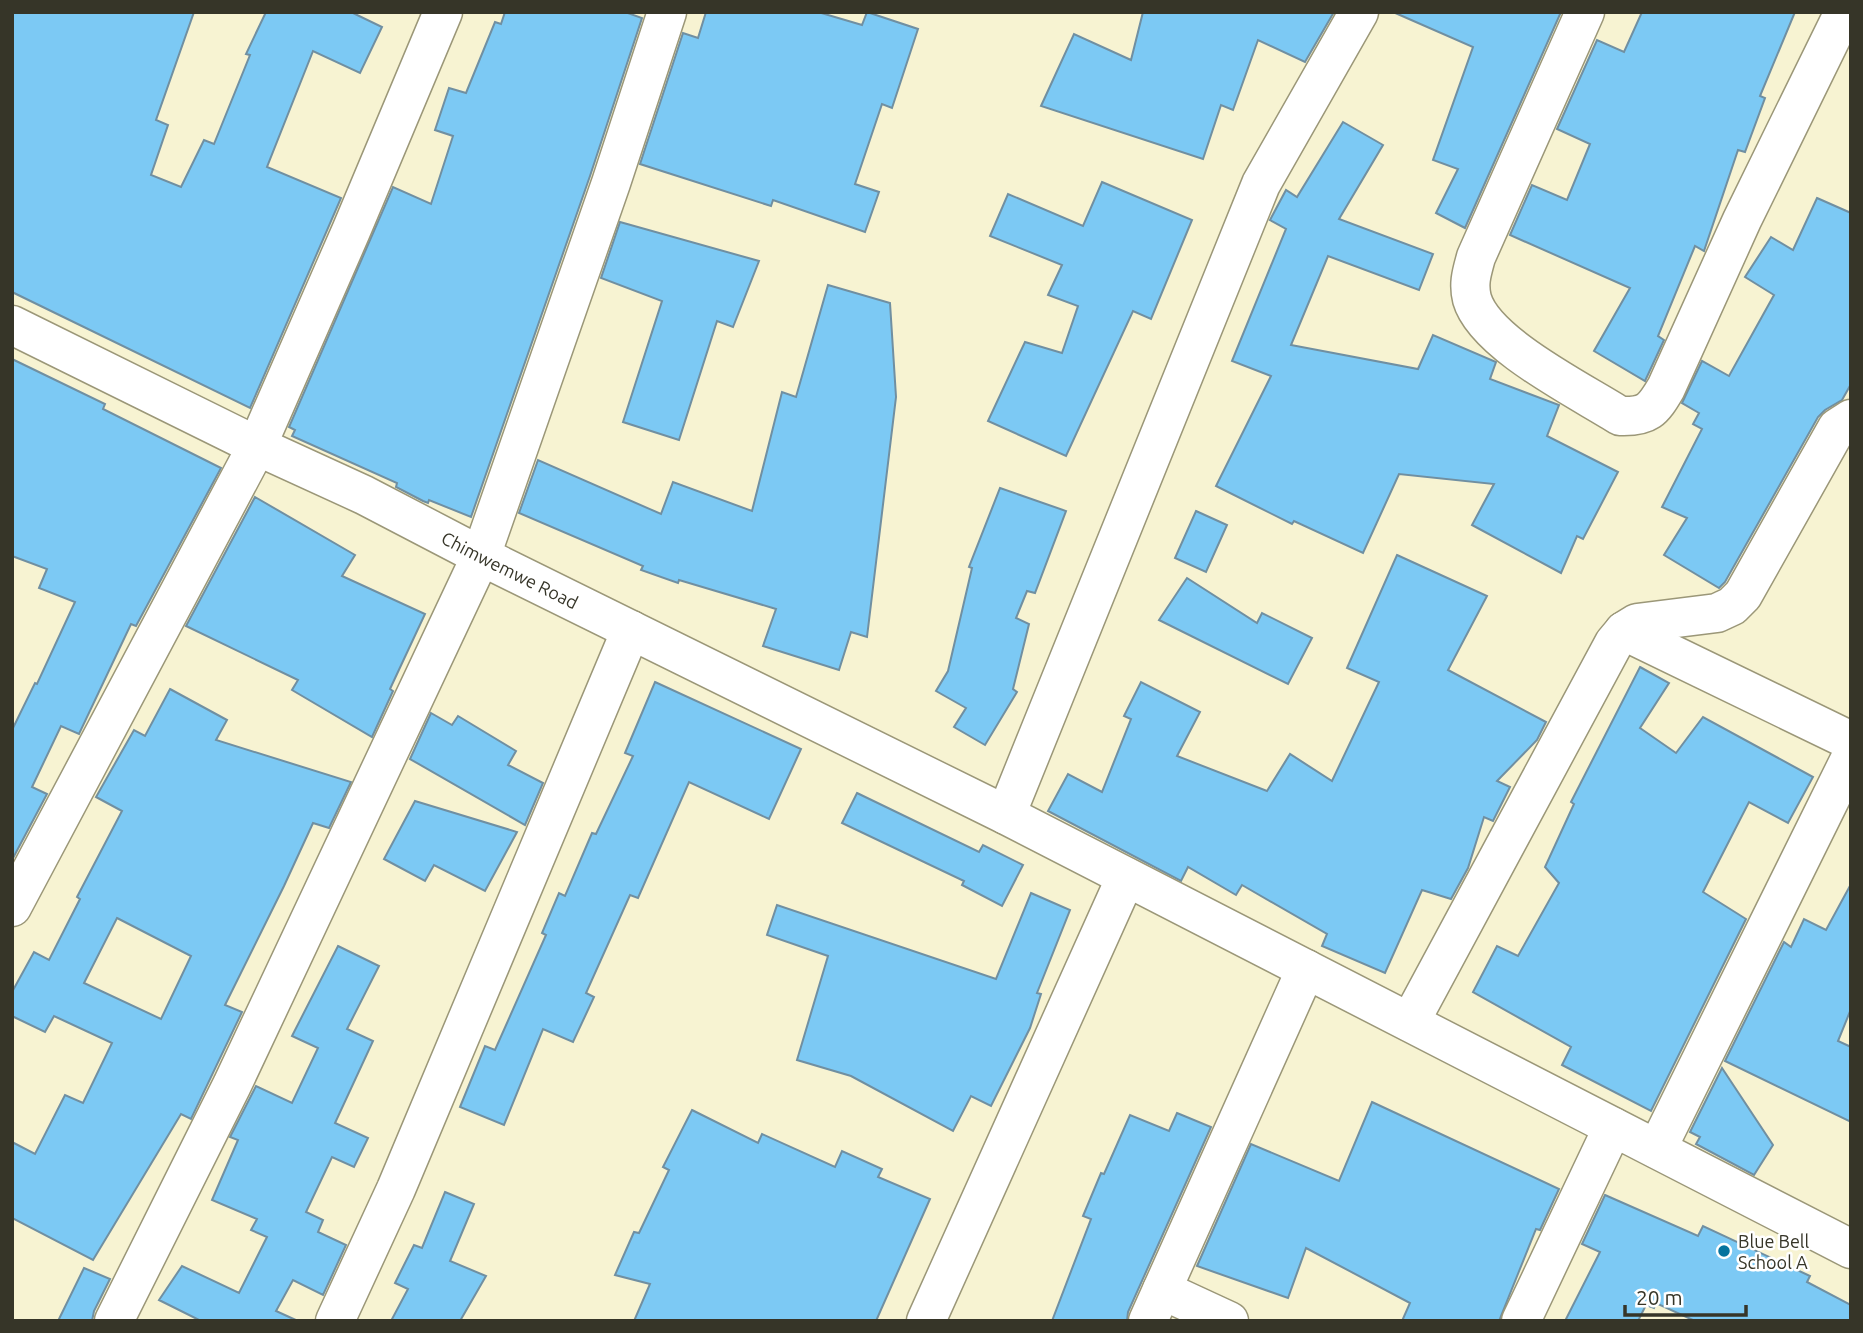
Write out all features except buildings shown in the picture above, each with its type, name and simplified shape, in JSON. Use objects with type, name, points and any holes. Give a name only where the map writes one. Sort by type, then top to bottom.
[{"type":"street","points":[[12,907],[257,446],[443,12]]},
{"type":"street","points":[[114,1321],[232,1085],[481,556],[611,183],[667,12]]},
{"type":"street","points":[[1006,815],[1261,184],[1359,12]]},
{"type":"street","points":[[1585,12],[1476,257],[1469,279],[1472,301],[1484,322],[1506,343],[1620,416],[1635,416],[1648,413],[1666,388],[1742,220],[1844,12]]},
{"type":"street","name":"Chimwemwe Road","points":[[12,325],[257,446],[364,495],[481,556],[1006,815],[1851,1249]]},
{"type":"street","points":[[1410,1023],[1607,655],[1624,631],[1637,623],[1717,613],[1732,606],[1743,595],[1837,428],[1851,419]]},
{"type":"street","points":[[335,1321],[396,1189],[631,630]]},
{"type":"street","points":[[1624,631],[1851,741]]},
{"type":"street","points":[[1657,1149],[1851,757]]},
{"type":"street","points":[[926,1321],[1126,877]]},
{"type":"street","points":[[1228,1321],[1155,1306],[1307,969]]},
{"type":"street","points":[[1521,1321],[1613,1127]]},
{"type":"place","name":"Blue Bell School A","points":[[1724,1251]]}]
